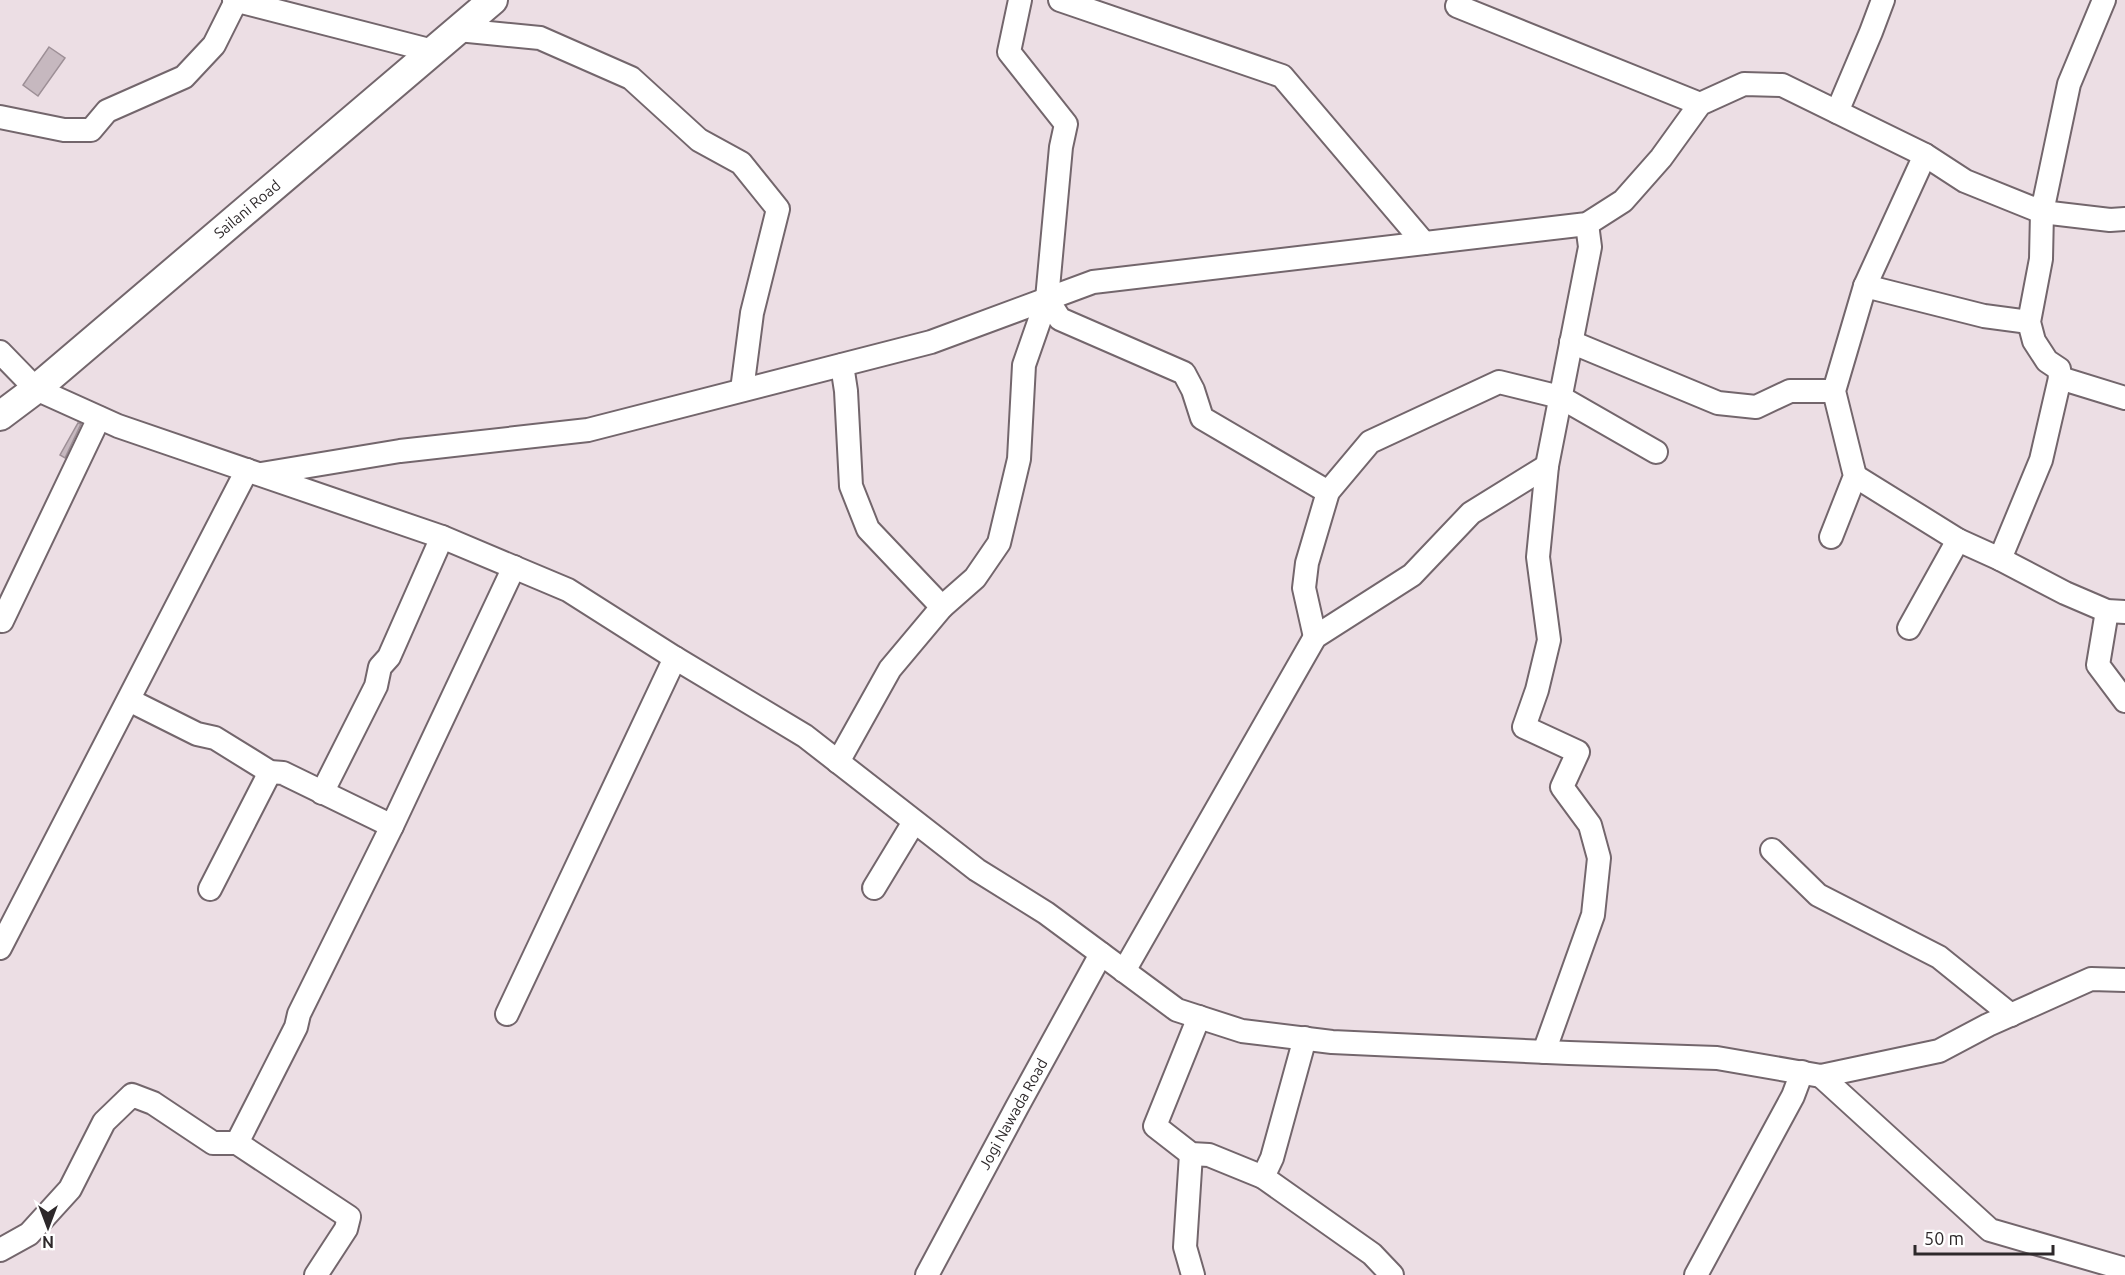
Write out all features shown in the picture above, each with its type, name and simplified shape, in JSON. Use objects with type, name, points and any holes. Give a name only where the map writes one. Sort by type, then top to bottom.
[{"type":"main road","name":"Sailani Road","points":[[0,417],[36,389],[493,0]]},
{"type":"street","points":[[837,762],[890,669],[942,607],[975,578],[999,543],[1019,459],[1024,366],[1047,300],[1061,147],[1066,124],[1010,52],[1020,0]]},
{"type":"street","points":[[1060,0],[1282,76],[1424,243]]},
{"type":"street","points":[[1837,112],[1883,0]]},
{"type":"street","points":[[2000,559],[2042,460],[2060,378],[2059,369],[2047,361],[2034,340],[2029,322],[2042,259],[2042,212],[2069,84],[2104,0]]},
{"type":"street","points":[[0,117],[64,130],[91,130],[107,111],[184,77],[214,45],[235,1],[433,51]]},
{"type":"street","points":[[1457,6],[1700,104]]},
{"type":"street","points":[[458,30],[540,38],[631,78],[699,140],[741,163],[778,209],[752,313],[742,390]]},
{"type":"street","points":[[253,472],[400,451],[588,430],[931,342],[1093,282],[1587,224],[1623,201],[1661,158],[1700,104],[1744,84],[1782,85],[1925,155],[1965,182],[2042,212],[2110,220],[2125,219]]},
{"type":"street","points":[[1831,537],[1855,476],[1834,391],[1866,286],[1925,155]]},
{"type":"street","points":[[1544,1052],[1593,915],[1599,858],[1590,825],[1562,787],[1578,752],[1524,727],[1537,690],[1549,640],[1538,557],[1547,466],[1590,247],[1587,224]]},
{"type":"street","points":[[1866,286],[1984,316],[2029,322]]},
{"type":"street","points":[[1047,300],[1060,319],[1184,373],[1193,390],[1202,418],[1328,492]]},
{"type":"street","points":[[1571,342],[1718,403],[1756,407],[1790,391],[1834,391]]},
{"type":"street","points":[[0,352],[36,389],[118,426],[442,537],[568,590],[805,736],[977,870],[1046,913],[1177,1010],[1242,1031],[1332,1042],[1717,1058],[1811,1074],[1939,1051],[2091,979],[2125,980]]},
{"type":"street","points":[[842,365],[846,391],[851,486],[868,529],[942,607]]},
{"type":"street","points":[[2060,378],[2125,398]]},
{"type":"street","points":[[1316,637],[1304,588],[1307,563],[1328,492],[1370,442],[1500,382],[1560,397],[1656,452]]},
{"type":"street","points":[[0,620],[2,621],[99,417]]},
{"type":"street","points":[[1124,971],[1316,637],[1412,575],[1471,513],[1547,466]]},
{"type":"street","points":[[0,948],[129,700],[253,472]]},
{"type":"street","points":[[1855,476],[1958,540],[2065,593],[2116,611],[2098,665],[2125,701]]},
{"type":"street","points":[[322,793],[376,686],[380,667],[389,657],[442,537]]},
{"type":"street","points":[[1909,628],[1958,540]]},
{"type":"street","points":[[237,1143],[296,1027],[299,1014],[392,826],[514,567]]},
{"type":"street","points":[[507,1014],[675,658]]},
{"type":"street","points":[[129,700],[197,734],[215,738],[270,772],[283,773],[392,826]]},
{"type":"street","points":[[210,889],[270,772]]},
{"type":"street","points":[[874,888],[914,822]]},
{"type":"street","points":[[1772,850],[1818,895],[1939,957],[2011,1015]]},
{"type":"street","name":"Jogi Nawada Road","points":[[927,1275],[1101,954]]},
{"type":"street","points":[[1199,1017],[1155,1126],[1191,1154],[1209,1155],[1263,1177],[1372,1254],[1392,1275]]},
{"type":"street","points":[[1263,1177],[1272,1158],[1305,1038]]},
{"type":"street","points":[[1811,1074],[1990,1230],[2125,1269]]},
{"type":"street","points":[[1696,1275],[1793,1096],[1811,1074]]},
{"type":"street","points":[[0,1250],[29,1234],[70,1189],[104,1122],[132,1095],[153,1103],[213,1143],[237,1143],[349,1217],[346,1229],[316,1275]]},
{"type":"street","points":[[1191,1154],[1185,1247],[1193,1275]]},
{"type":"building","points":[[49,47],[65,58],[38,96],[23,85]]},
{"type":"building","points":[[78,423],[81,424],[65,458],[60,455]]}]
